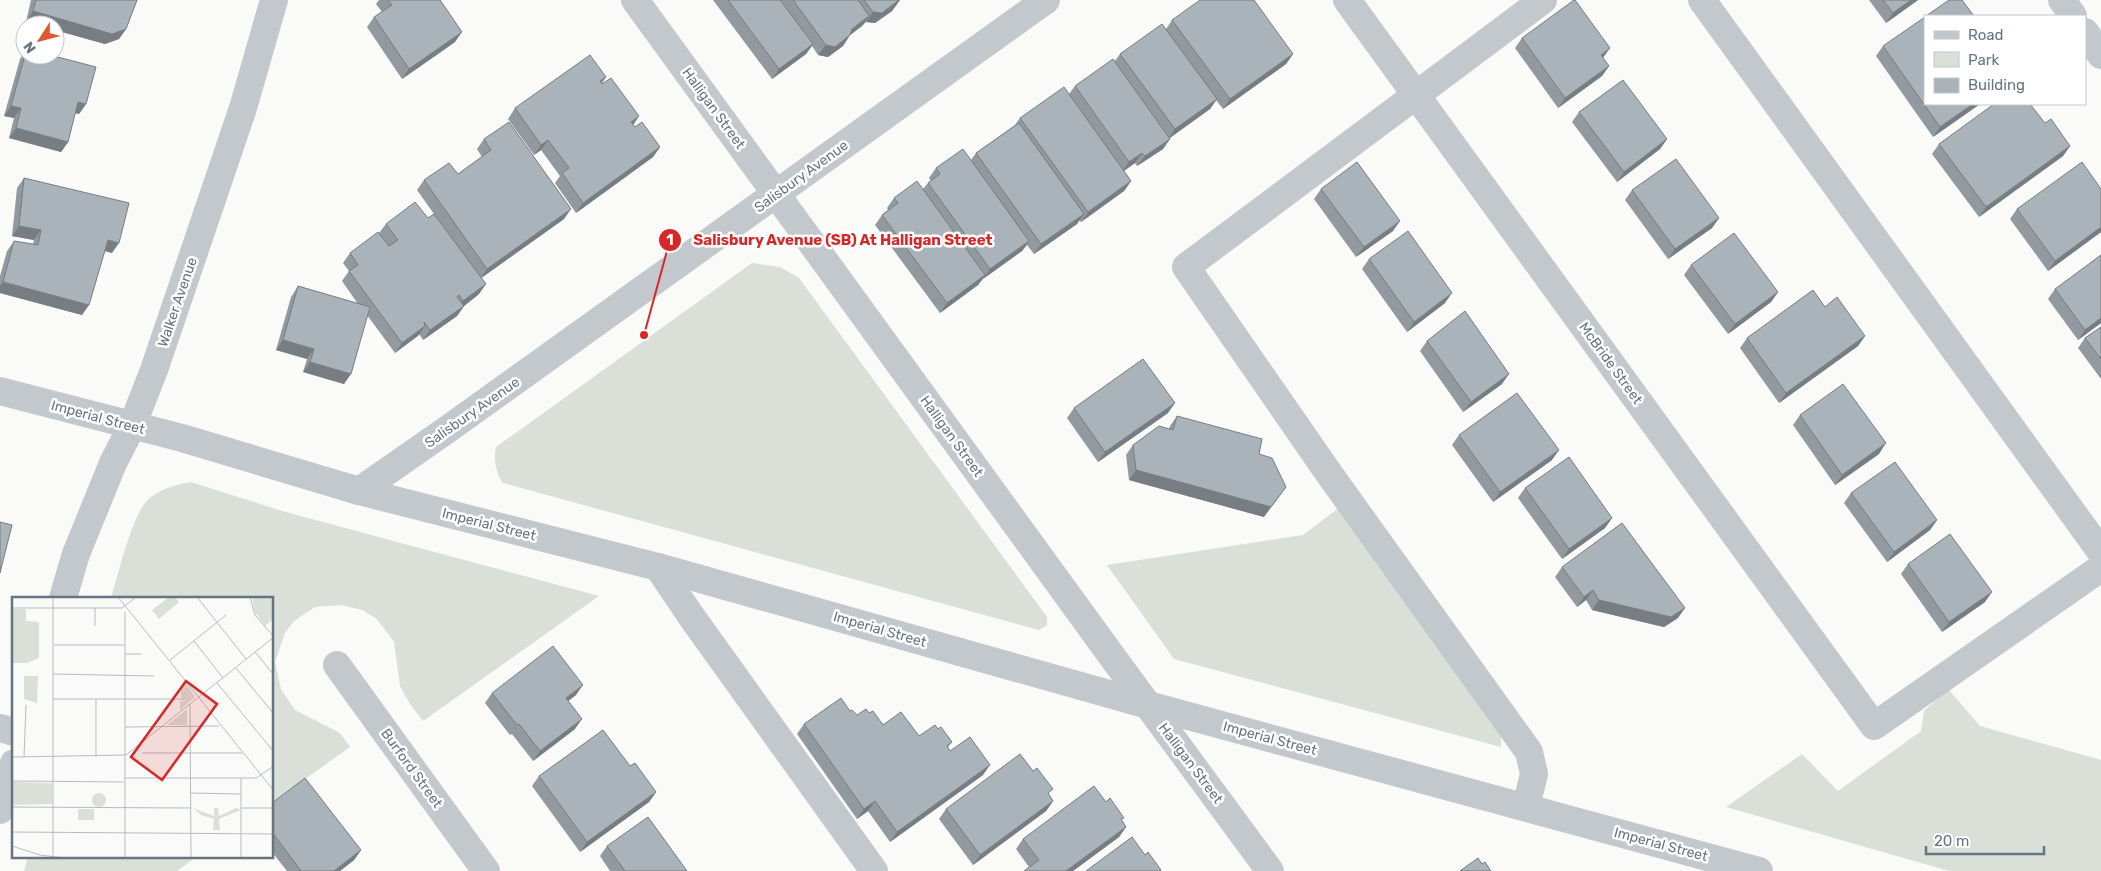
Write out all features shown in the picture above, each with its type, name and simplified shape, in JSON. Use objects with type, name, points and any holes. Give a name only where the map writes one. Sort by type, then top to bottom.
[{"type":"street","name":"Walker Avenue","points":[[63,597],[76,554],[113,463],[132,426],[149,385],[243,108],[274,0]]},
{"type":"street","name":"Halligan Street","points":[[635,0],[1270,871]]},
{"type":"street","name":"Salisbury Avenue","points":[[359,490],[448,429],[1046,0]]},
{"type":"street","name":"McBride Street","points":[[1347,0],[1874,726],[2101,568]]},
{"type":"street","points":[[1526,807],[1534,774],[1529,752],[1330,475],[1186,267],[1544,0]]},
{"type":"street","points":[[1702,0],[2101,552]]},
{"type":"street","points":[[2062,0],[2072,15]]},
{"type":"street","points":[[2086,33],[2101,55]]},
{"type":"street","name":"Imperial Street","points":[[0,391],[182,438],[359,490],[658,567],[1148,705],[1759,871]]},
{"type":"street","points":[[658,567],[874,871]]},
{"type":"street","name":"Burford Street","points":[[337,665],[486,871]]},
{"type":"street","points":[[0,810],[12,770]]},
{"type":"green space","points":[[752,263],[780,267],[799,278],[1047,617],[1047,625],[1039,630],[503,483],[496,466],[496,447]]},
{"type":"green space","points":[[191,482],[282,511],[599,596],[423,721],[410,704],[400,686],[394,642],[377,619],[362,610],[342,605],[315,607],[294,621],[285,633],[275,662],[281,689],[295,710],[340,733],[350,747],[274,801],[274,597],[111,597],[132,528],[144,504],[155,494]]},
{"type":"green space","points":[[1340,507],[1501,727],[1501,747],[1174,659],[1107,565],[1303,535]]},
{"type":"green space","points":[[1948,689],[1980,726],[2101,760],[2101,871],[1949,871],[1726,807],[1802,754],[1838,791],[1921,731],[1924,711]]},
{"type":"green space","points":[[28,858],[195,858],[177,871],[24,871]]},
{"type":"building","points":[[36,0],[137,0],[126,29],[112,34],[65,20],[65,15],[47,15],[33,11]]},
{"type":"building","points":[[388,0],[440,0],[462,32],[409,69],[374,17],[392,5]]},
{"type":"building","points":[[728,0],[780,0],[813,44],[779,69]]},
{"type":"building","points":[[793,0],[858,0],[869,16],[852,29],[850,35],[835,47],[826,45]]},
{"type":"building","points":[[864,0],[899,0],[882,13],[873,12]]},
{"type":"building","points":[[1200,0],[1254,0],[1293,54],[1230,99],[1172,20]]},
{"type":"building","points":[[1574,0],[1610,48],[1601,55],[1609,66],[1565,98],[1522,38]]},
{"type":"building","points":[[1883,0],[1911,0],[1893,13]]},
{"type":"building","points":[[1949,0],[1962,0],[1973,15],[1927,15]]},
{"type":"building","points":[[1924,18],[1924,104],[1883,46]]},
{"type":"building","points":[[1162,24],[1217,99],[1175,129],[1120,54]]},
{"type":"building","points":[[590,55],[606,77],[600,81],[602,84],[611,78],[639,116],[631,122],[635,127],[642,122],[660,147],[583,203],[562,173],[569,168],[548,140],[541,145],[515,108]]},
{"type":"building","points":[[65,59],[96,67],[86,104],[78,102],[68,142],[16,128],[21,108],[11,106],[22,65],[65,65]]},
{"type":"building","points":[[1113,59],[1170,139],[1145,156],[1142,153],[1129,162],[1075,86]]},
{"type":"building","points":[[1623,80],[1667,139],[1624,172],[1579,112]]},
{"type":"building","points":[[1064,87],[1131,181],[1088,212],[1020,118]]},
{"type":"building","points":[[1925,105],[1972,105],[1940,127]]},
{"type":"building","points":[[1993,105],[2031,105],[2045,123],[2051,119],[2070,146],[1986,207],[1939,144]]},
{"type":"building","points":[[509,122],[571,209],[487,269],[424,180],[449,163],[458,174],[491,150],[484,139]]},
{"type":"building","points":[[1019,123],[1084,214],[1041,244],[976,153]]},
{"type":"building","points":[[963,149],[1029,241],[990,269],[928,183],[940,174],[936,168]]},
{"type":"building","points":[[1676,159],[1719,218],[1675,249],[1632,190]]},
{"type":"building","points":[[1357,162],[1400,221],[1364,247],[1321,189]]},
{"type":"building","points":[[2082,162],[2101,189],[2101,227],[2055,261],[2017,209]]},
{"type":"building","points":[[24,178],[129,203],[119,243],[108,240],[89,305],[3,282],[14,241],[38,245],[41,230],[19,226]]},
{"type":"building","points":[[917,181],[985,275],[947,303],[882,215],[898,203],[894,198]]},
{"type":"building","points":[[415,202],[428,218],[434,214],[486,284],[463,301],[459,295],[457,297],[464,306],[430,330],[424,322],[425,326],[402,343],[349,271],[358,265],[350,253],[378,232],[389,246],[398,240],[386,224]]},
{"type":"building","points":[[1408,231],[1452,293],[1414,322],[1369,259]]},
{"type":"building","points":[[1734,233],[1778,292],[1735,324],[1691,265]]},
{"type":"building","points":[[2101,255],[2101,318],[2085,330],[2055,289]]},
{"type":"building","points":[[298,286],[370,307],[351,374],[310,362],[314,349],[283,340]]},
{"type":"building","points":[[1813,290],[1825,307],[1837,297],[1865,336],[1786,393],[1747,338]]},
{"type":"building","points":[[1465,311],[1509,374],[1471,402],[1427,341]]},
{"type":"building","points":[[2101,327],[2101,359],[2085,338]]},
{"type":"building","points":[[1143,359],[1175,403],[1105,452],[1074,408]]},
{"type":"building","points":[[1843,384],[1886,443],[1842,475],[1800,415]]},
{"type":"building","points":[[1517,393],[1559,450],[1500,492],[1459,435]]},
{"type":"building","points":[[1177,416],[1262,439],[1259,454],[1272,458],[1286,487],[1271,507],[1136,470],[1133,445],[1159,426],[1173,430]]},
{"type":"building","points":[[1569,457],[1612,518],[1569,549],[1525,488]]},
{"type":"building","points":[[1895,462],[1937,520],[1894,552],[1851,493]]},
{"type":"building","points":[[0,522],[12,525],[0,573]]},
{"type":"building","points":[[1622,523],[1685,608],[1671,617],[1599,600],[1593,590],[1584,597],[1562,567]]},
{"type":"building","points":[[1950,534],[1992,592],[1949,622],[1908,564]]},
{"type":"building","points":[[553,646],[583,685],[566,698],[582,719],[540,751],[492,693]]},
{"type":"building","points":[[841,698],[850,711],[852,710],[857,715],[866,709],[869,713],[873,711],[883,725],[901,712],[919,736],[935,725],[938,729],[941,727],[952,742],[947,746],[950,751],[970,737],[990,765],[897,832],[875,801],[864,809],[804,724]]},
{"type":"building","points":[[603,730],[630,766],[635,763],[656,792],[587,842],[539,776]]},
{"type":"building","points":[[1020,754],[1033,771],[1037,768],[1053,789],[1048,793],[1053,801],[980,855],[946,809]]},
{"type":"building","points":[[305,778],[361,850],[334,871],[301,871],[274,835],[274,801]]},
{"type":"building","points":[[1094,786],[1106,802],[1110,798],[1124,818],[1121,819],[1126,827],[1066,871],[1024,871],[1039,860],[1023,839]]},
{"type":"building","points":[[648,817],[687,871],[625,871],[607,846]]},
{"type":"building","points":[[1132,837],[1145,855],[1148,852],[1160,871],[1086,871]]},
{"type":"building","points":[[1478,858],[1482,864],[1485,862],[1491,871],[1460,871]]},
{"type":"place","name":"Salisbury Avenue (SB) At Halligan Street","points":[[644,335]]}]
